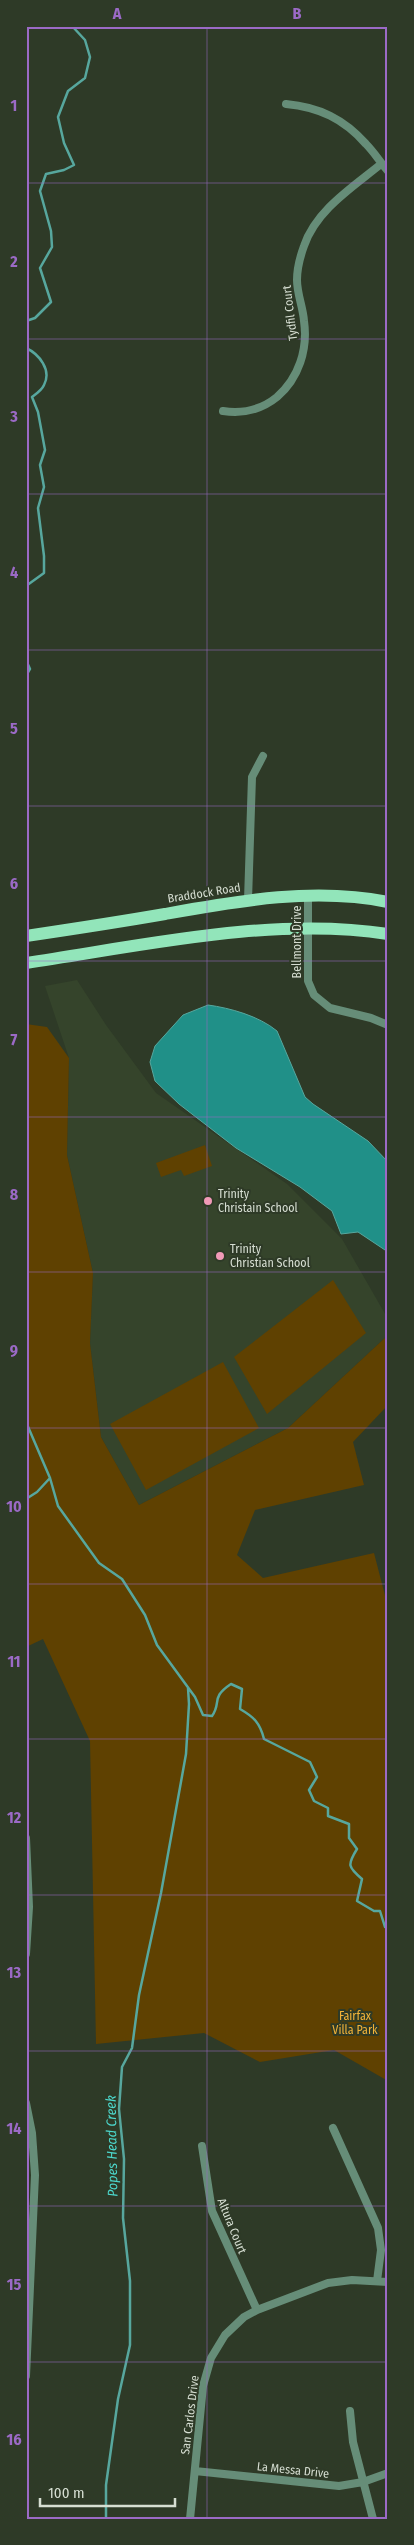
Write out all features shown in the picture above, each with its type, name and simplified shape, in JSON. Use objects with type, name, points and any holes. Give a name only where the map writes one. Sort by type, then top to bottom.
[{"type":"main road","name":"Braddock Road","points":[[26,936],[248,900],[308,896],[356,897],[388,902]]},
{"type":"main road","points":[[26,963],[221,935],[308,928],[352,929],[388,934]]},
{"type":"street","points":[[286,104],[308,106],[344,123],[368,145],[388,171]]},
{"type":"street","name":"Tydfil Court","points":[[224,410],[245,412],[269,403],[281,393],[295,374],[303,356],[306,336],[297,280],[304,245],[322,214],[381,164]]},
{"type":"street","points":[[248,900],[252,776],[263,756]]},
{"type":"street","name":"Bellmont Drive","points":[[308,896],[308,981],[314,995],[330,1008],[371,1018],[388,1025]]},
{"type":"street","points":[[26,1838],[29,1864],[26,1954]]},
{"type":"street","points":[[26,2104],[34,2151],[29,2241],[26,2376]]},
{"type":"street","points":[[333,2128],[378,2228],[381,2250],[377,2281]]},
{"type":"street","name":"Altura Court","points":[[202,2146],[212,2211],[257,2310]]},
{"type":"street","name":"San Carlos Drive","points":[[190,2519],[203,2386],[211,2358],[224,2335],[244,2317],[257,2310],[328,2283],[352,2280],[388,2282]]},
{"type":"street","points":[[350,2410],[353,2442],[373,2519]]},
{"type":"street","name":"La Messa Drive","points":[[195,2471],[339,2486],[363,2482],[388,2473]]},
{"type":"shaded area","name":"Trinity Christian School","points":[[77,980],[106,1025],[156,1093],[287,1184],[342,1239],[388,1319],[388,1335],[288,1428],[139,1505],[101,1437],[90,1343],[93,1273],[67,1155],[69,1058],[45,986]]},
{"type":"green space","name":"Fairfax Villa Park","points":[[26,1024],[47,1027],[69,1058],[67,1155],[93,1273],[90,1343],[101,1437],[139,1505],[288,1428],[388,1335],[388,1405],[353,1442],[364,1485],[255,1510],[237,1555],[263,1578],[374,1553],[388,1607],[388,2081],[334,2050],[260,2062],[204,2033],[96,2044],[90,1741],[43,1639],[26,1647]]},
{"type":"green space","points":[[205,1145],[212,1166],[184,1176],[181,1170],[161,1177],[156,1163]]},
{"type":"green space","points":[[333,1280],[366,1333],[267,1414],[234,1357]]},
{"type":"green space","points":[[223,1362],[259,1428],[146,1490],[110,1424]]},
{"type":"water","points":[[208,1005],[244,1014],[262,1021],[277,1031],[305,1097],[368,1141],[388,1162],[388,1252],[358,1232],[341,1234],[332,1211],[300,1187],[236,1148],[179,1104],[155,1081],[150,1062],[155,1046],[183,1015]]},
{"type":"waterway","name":"Popes Head Creek","points":[[26,321],[35,318],[51,302],[40,268],[52,247],[51,231],[40,191],[46,174],[64,170],[74,165],[64,143],[58,117],[68,91],[85,78],[90,57],[85,40],[72,26]]},
{"type":"waterway","name":"Popes Head Creek","points":[[26,348],[40,358],[46,374],[43,387],[32,397],[38,412],[45,450],[40,465],[44,487],[38,508],[44,556],[44,573],[26,586]]},
{"type":"waterway","name":"Popes Head Creek","points":[[26,660],[30,669],[26,676]]},
{"type":"waterway","name":"Popes Head Creek","points":[[26,1422],[50,1478],[58,1506],[99,1563],[122,1579],[145,1615],[157,1645],[195,1697],[203,1715],[212,1716],[218,1697],[231,1684],[242,1689],[240,1709],[256,1721],[264,1739],[310,1762],[317,1777],[309,1790],[314,1801],[328,1808],[328,1816],[349,1824],[349,1838],[357,1849],[350,1862],[350,1866],[362,1879],[357,1901],[374,1911],[380,1911],[385,1927],[388,1926]]},
{"type":"waterway","points":[[26,1499],[37,1492],[50,1478]]},
{"type":"waterway","name":"Popes Head Creek","points":[[106,2519],[106,2485],[118,2399],[130,2345],[130,2281],[123,2218],[124,2159],[119,2109],[122,2067],[132,2048],[139,1995],[161,1893],[186,1754],[188,1688]]},
{"type":"place","name":"Trinity Christain School","points":[[208,1201]]},
{"type":"place","name":"Trinity Christian School","points":[[220,1256]]}]
